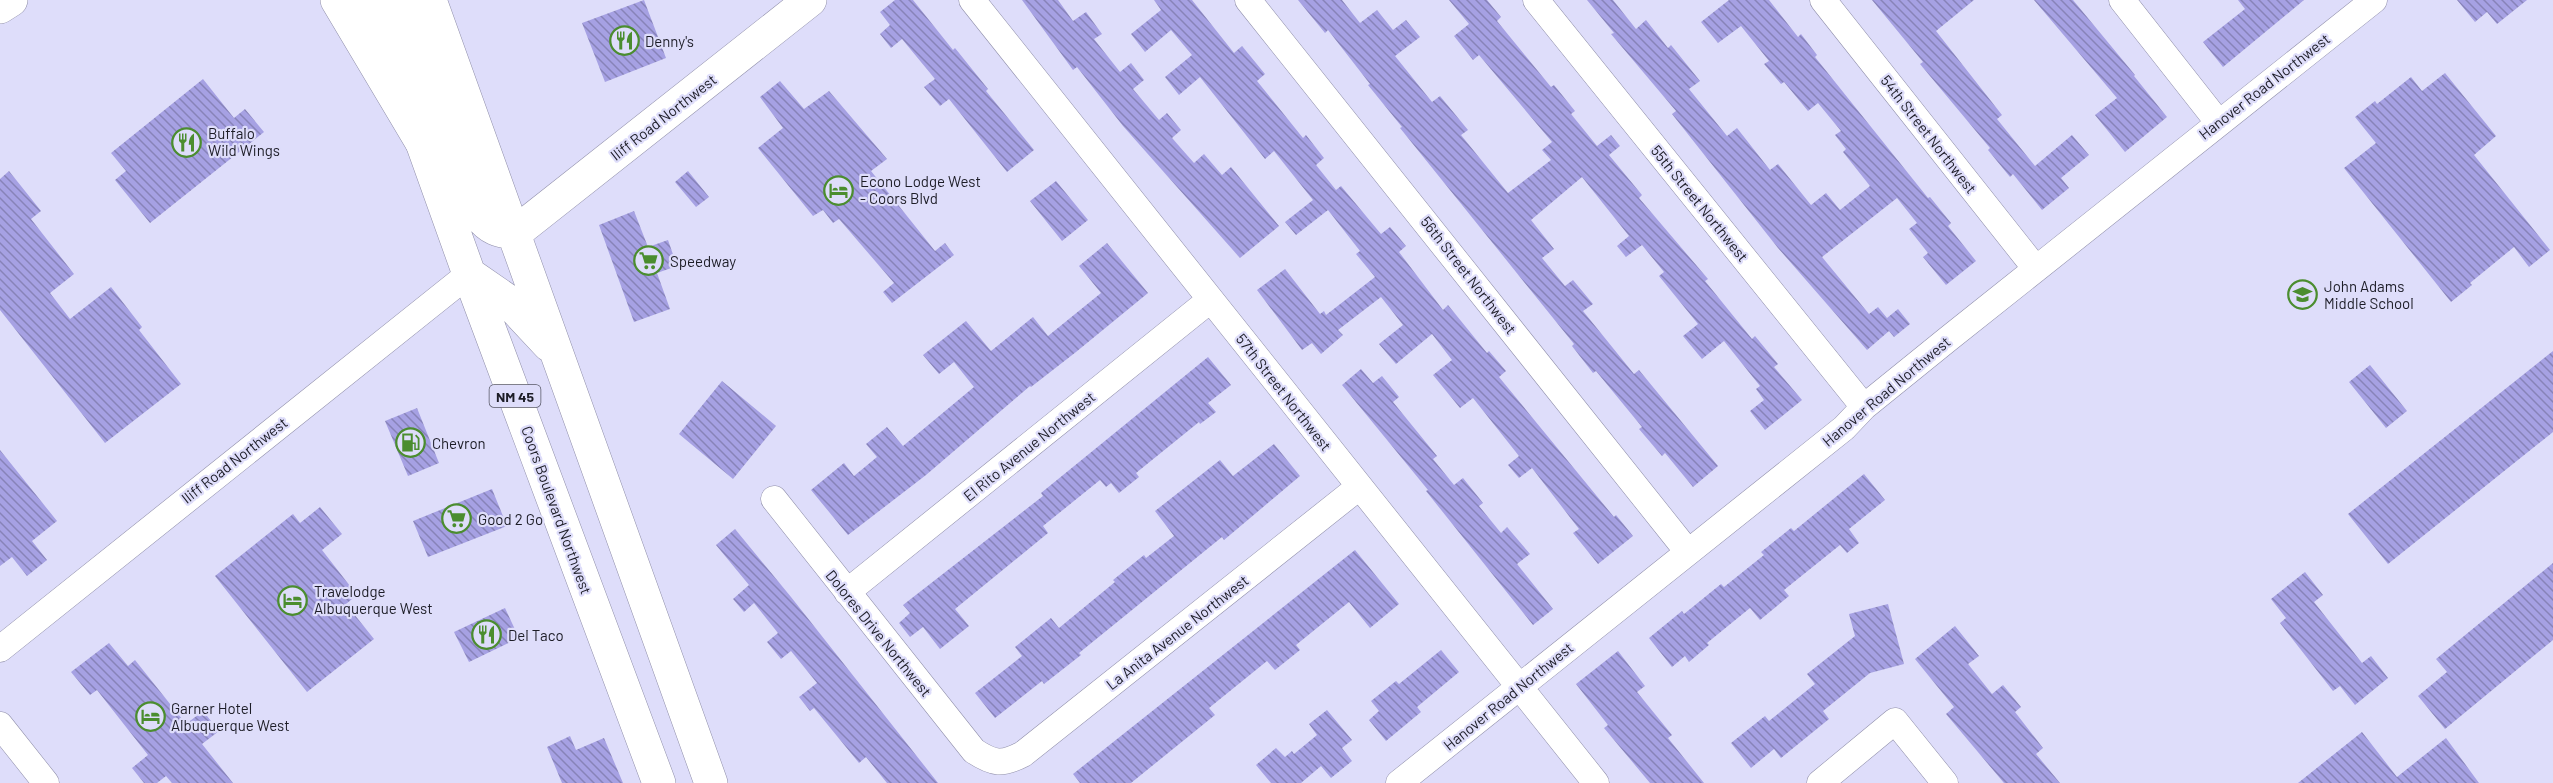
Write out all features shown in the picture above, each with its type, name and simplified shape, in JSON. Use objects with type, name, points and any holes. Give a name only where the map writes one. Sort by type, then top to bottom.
[{"type":"main road","points":[[0,7],[11,0]]},
{"type":"main road","points":[[337,0],[421,141]]},
{"type":"main road","name":"Coors Boulevard Northwest","points":[[371,0],[469,274],[659,783]]},
{"type":"main road","points":[[400,0],[479,215],[487,225],[497,231],[515,233]]},
{"type":"main road","points":[[430,0],[711,783]]},
{"type":"main road","name":"Iliff Road Northwest","points":[[515,233],[810,0]]},
{"type":"main road","points":[[469,274],[508,301],[556,353]]},
{"type":"street","name":"57th Street Northwest","points":[[972,0],[1596,783]]},
{"type":"street","name":"56th Street Northwest","points":[[1248,0],[1688,552]]},
{"type":"street","name":"55th Street Northwest","points":[[1536,0],[1864,407]]},
{"type":"street","name":"54th Street Northwest","points":[[1823,0],[2036,269]]},
{"type":"street","points":[[2122,0],[2218,122]]},
{"type":"street","name":"Hanover Road Northwest","points":[[1399,783],[1844,428],[1864,407],[2218,122],[2374,0]]},
{"type":"street","name":"Iliff Road Northwest","points":[[0,649],[469,274]]},
{"type":"street","name":"El Rito Avenue Northwest","points":[[847,592],[1210,300]]},
{"type":"street","name":"La Anita Avenue Northwest","points":[[990,761],[1009,762],[1023,754],[1359,487]]},
{"type":"street","name":"Dolores Drive Northwest","points":[[774,499],[974,751],[990,761]]},
{"type":"street","points":[[1820,783],[1895,722],[1945,783]]},
{"type":"street","points":[[0,725],[46,783]]},
{"type":"building","name":"Denny's","points":[[644,0],[666,58],[605,82],[582,23]]},
{"type":"building","points":[[895,0],[913,0],[953,50],[955,48],[988,89],[986,91],[1034,150],[1007,172],[949,99],[940,106],[924,87],[935,79],[902,39],[891,48],[880,34],[890,25],[880,12]]},
{"type":"building","points":[[1022,0],[1058,0],[1073,21],[1086,12],[1102,34],[1094,39],[1120,72],[1131,63],[1144,80],[1133,89],[1159,120],[1167,113],[1181,130],[1172,138],[1194,163],[1204,154],[1222,175],[1231,167],[1279,226],[1240,258],[1123,126],[1077,67],[1073,70]]},
{"type":"building","points":[[1154,0],[1192,0],[1234,53],[1242,46],[1265,74],[1257,81],[1303,138],[1306,135],[1324,158],[1316,165],[1336,190],[1341,186],[1381,234],[1390,227],[1406,246],[1399,252],[1443,310],[1448,305],[1487,353],[1489,351],[1506,371],[1499,377],[1614,517],[1616,515],[1633,536],[1598,564],[1573,533],[1579,529],[1532,468],[1519,478],[1508,465],[1519,456],[1473,398],[1460,408],[1433,375],[1452,360],[1432,334],[1396,364],[1379,344],[1403,325],[1381,297],[1338,330],[1343,335],[1321,354],[1312,343],[1302,350],[1257,290],[1285,269],[1320,314],[1324,311],[1326,315],[1375,277],[1356,254],[1360,251],[1328,210],[1296,235],[1285,222],[1313,200],[1274,151],[1265,159],[1200,77],[1179,95],[1165,77],[1192,55],[1171,30],[1145,52],[1131,34],[1161,10]]},
{"type":"building","points":[[1298,0],[1342,0],[1360,23],[1377,10],[1393,30],[1406,20],[1420,37],[1395,56],[1432,102],[1440,96],[1468,130],[1461,135],[1508,193],[1551,160],[1542,150],[1552,142],[1479,55],[1473,60],[1454,36],[1469,24],[1449,0],[1487,0],[1501,17],[1497,21],[1551,87],[1554,85],[1575,111],[1571,114],[1597,146],[1611,135],[1620,146],[1609,155],[1642,195],[1639,198],[1708,279],[1705,281],[1752,339],[1755,336],[1778,364],[1774,367],[1802,400],[1765,430],[1750,411],[1764,400],[1756,389],[1760,386],[1724,341],[1702,359],[1683,336],[1698,324],[1659,276],[1664,272],[1642,245],[1626,257],[1617,246],[1629,236],[1582,177],[1531,220],[1554,249],[1542,258],[1565,286],[1573,280],[1593,304],[1583,311],[1634,374],[1639,370],[1718,466],[1693,487],[1665,453],[1662,456],[1639,429],[1642,427],[1596,371],[1593,373],[1572,346],[1574,344],[1400,128],[1402,127],[1328,30],[1325,33]]},
{"type":"building","points":[[1587,0],[1613,0],[1636,29],[1646,20],[1668,48],[1671,45],[1700,81],[1689,89],[1727,136],[1737,128],[1770,170],[1778,164],[1811,205],[1826,193],[1840,210],[1870,186],[1843,152],[1846,149],[1835,135],[1841,131],[1818,103],[1808,111],[1784,82],[1781,84],[1764,64],[1769,61],[1741,26],[1718,43],[1701,22],[1729,0],[1769,0],[1798,37],[1801,34],[1817,55],[1815,57],[1928,198],[1930,197],[1951,223],[1948,226],[1976,261],[1946,285],[1923,257],[1928,253],[1909,229],[1917,223],[1897,198],[1822,257],[1869,314],[1878,307],[1887,318],[1898,309],[1910,324],[1894,337],[1889,331],[1867,350],[1778,248],[1672,114],[1676,111],[1611,34],[1614,33]]},
{"type":"building","points":[[1872,0],[1974,0],[1936,31],[2002,115],[1997,119],[2035,166],[2072,135],[2089,155],[2061,178],[2069,188],[2042,210],[2013,174],[2010,177],[1988,150],[1990,148],[1920,64],[1923,62]]},
{"type":"building","points":[[2034,0],[2073,0],[2167,117],[2125,152],[2095,115],[2117,98]]},
{"type":"building","points":[[2238,0],[2304,0],[2223,67],[2203,42],[2245,9]]},
{"type":"building","points":[[2457,0],[2527,0],[2497,24],[2487,12],[2475,22]]},
{"type":"building","points":[[2445,73],[2496,136],[2474,155],[2550,250],[2529,267],[2514,247],[2470,283],[2472,285],[2451,302],[2344,168],[2376,143],[2355,117],[2375,101],[2377,104],[2411,77],[2422,91]]},
{"type":"building","name":"Buffalo Wild Wings","points":[[203,79],[234,118],[245,109],[264,132],[150,223],[115,180],[126,171],[111,153]]},
{"type":"building","name":"Econo Lodge West - Coors Blvd","points":[[780,81],[804,109],[829,91],[887,159],[871,171],[935,251],[945,243],[954,255],[892,303],[883,292],[894,283],[839,219],[833,223],[823,210],[813,216],[758,148],[783,128],[760,97]]},
{"type":"building","points":[[9,171],[41,211],[31,219],[74,274],[50,293],[70,319],[111,287],[142,327],[139,330],[181,384],[105,443],[0,310],[0,179]]},
{"type":"building","points":[[688,171],[709,197],[696,207],[675,182]]},
{"type":"building","points":[[1056,181],[1088,220],[1062,241],[1030,201]]},
{"type":"building","points":[[634,211],[648,247],[668,240],[677,266],[657,273],[670,309],[634,322],[599,225]]},
{"type":"building","points":[[1107,243],[1148,293],[1030,386],[926,475],[848,535],[811,490],[844,463],[854,476],[877,457],[866,444],[887,427],[903,446],[974,387],[954,362],[939,374],[923,355],[966,321],[991,351],[1033,317],[1048,336],[1101,293],[1079,266]]},
{"type":"building","points":[[2553,351],[2553,432],[2388,564],[2348,514]]},
{"type":"building","points":[[1208,357],[1231,385],[1208,403],[1216,412],[1200,424],[1199,422],[1136,473],[1139,477],[1119,493],[1111,483],[1106,487],[1100,480],[1043,526],[1048,533],[955,609],[969,626],[940,649],[923,627],[910,637],[899,623],[910,613],[903,605],[1043,496],[1041,493]]},
{"type":"building","points":[[2370,365],[2407,411],[2386,428],[2349,382]]},
{"type":"building","points":[[1361,369],[1373,383],[1382,376],[1399,397],[1393,402],[1437,456],[1433,459],[1454,485],[1463,478],[1483,503],[1479,506],[1501,533],[1507,527],[1530,554],[1517,564],[1553,609],[1533,625],[1426,491],[1428,490],[1342,385]]},
{"type":"building","points":[[722,381],[776,426],[733,479],[679,434]]},
{"type":"building","points":[[417,408],[439,463],[408,476],[385,421]]},
{"type":"building","points":[[1274,444],[1300,476],[1224,540],[1222,537],[1079,653],[1081,655],[1044,684],[1042,681],[995,718],[975,693],[1022,656],[1015,647],[1051,618],[1059,628],[1144,555],[1146,558],[1174,536],[1155,511],[1220,460],[1233,476]]},
{"type":"building","points":[[0,450],[57,521],[32,541],[47,560],[27,576],[12,557],[0,566]]},
{"type":"building","points":[[1864,474],[1885,500],[1849,529],[1859,543],[1847,553],[1840,545],[1784,590],[1789,596],[1760,620],[1750,608],[1707,643],[1709,645],[1689,662],[1685,656],[1672,667],[1649,638],[1682,611],[1684,614],[1721,584],[1724,587],[1764,555],[1761,552],[1791,528],[1794,531]]},
{"type":"building","points":[[492,489],[507,526],[428,557],[413,521]]},
{"type":"building","name":"Travelodge Albuquerque West","points":[[320,507],[342,534],[322,550],[357,595],[346,604],[374,639],[307,692],[215,576],[293,514],[300,523]]},
{"type":"building","points":[[735,529],[938,783],[887,783],[866,757],[859,763],[814,708],[810,711],[799,697],[817,683],[791,651],[781,659],[767,642],[778,633],[754,603],[744,612],[733,599],[749,585],[716,545]]},
{"type":"building","points":[[1355,550],[1399,604],[1370,628],[1349,602],[1296,645],[1300,650],[1275,670],[1267,661],[1209,708],[1215,715],[1131,783],[1080,783],[1073,774]]},
{"type":"building","points":[[2553,563],[2553,640],[2445,729],[2418,696],[2447,672],[2436,659]]},
{"type":"building","points":[[2305,572],[2323,595],[2314,602],[2362,663],[2371,656],[2388,678],[2355,705],[2340,686],[2333,691],[2280,623],[2286,618],[2271,599]]},
{"type":"building","points":[[1888,604],[1904,664],[1870,673],[1823,711],[1829,719],[1781,758],[1774,749],[1751,768],[1731,743],[1765,716],[1769,721],[1815,684],[1807,674],[1855,636],[1849,614]]},
{"type":"building","name":"Del Taco","points":[[505,608],[519,638],[469,662],[454,632]]},
{"type":"building","points":[[1955,626],[1979,656],[1968,664],[1992,694],[2003,685],[2021,707],[2015,712],[2043,748],[2036,754],[2060,783],[2004,783],[1946,714],[1954,707],[1915,659]]},
{"type":"building","name":"Garner Hotel Albuquerque West","points":[[109,643],[128,666],[135,660],[186,724],[203,711],[219,731],[202,744],[233,783],[172,783],[166,776],[157,783],[144,783],[132,768],[148,755],[97,690],[90,695],[71,672]]},
{"type":"building","points":[[1441,650],[1459,672],[1417,707],[1421,712],[1386,741],[1369,720],[1379,711],[1371,701],[1396,681],[1399,684]]},
{"type":"building","points":[[1618,651],[1645,686],[1637,692],[1672,735],[1668,738],[1704,783],[1650,783],[1604,728],[1608,725],[1576,684]]},
{"type":"building","points":[[1327,710],[1352,740],[1342,748],[1352,761],[1331,778],[1321,766],[1301,783],[1271,783],[1256,765],[1276,748],[1285,757],[1292,751],[1294,754],[1317,735],[1309,724]]},
{"type":"building","points":[[2362,732],[2397,777],[2446,738],[2479,783],[2298,783]]},
{"type":"building","points":[[570,736],[576,750],[604,738],[623,783],[562,783],[547,747]]},
{"type":"place","name":"Denny's","points":[[624,41]]},
{"type":"place","name":"Buffalo Wild Wings","points":[[187,142]]},
{"type":"place","name":"Econo Lodge West - Coors Blvd","points":[[839,190]]},
{"type":"place","name":"Speedway","points":[[649,261]]},
{"type":"place","name":"John Adams Middle School","points":[[2303,295]]},
{"type":"place","name":"Chevron","points":[[411,443]]},
{"type":"place","name":"Good 2 Go","points":[[457,519]]},
{"type":"place","name":"Travelodge Albuquerque West","points":[[293,600]]},
{"type":"place","name":"Del Taco","points":[[487,635]]},
{"type":"place","name":"Garner Hotel Albuquerque West","points":[[150,717]]}]
